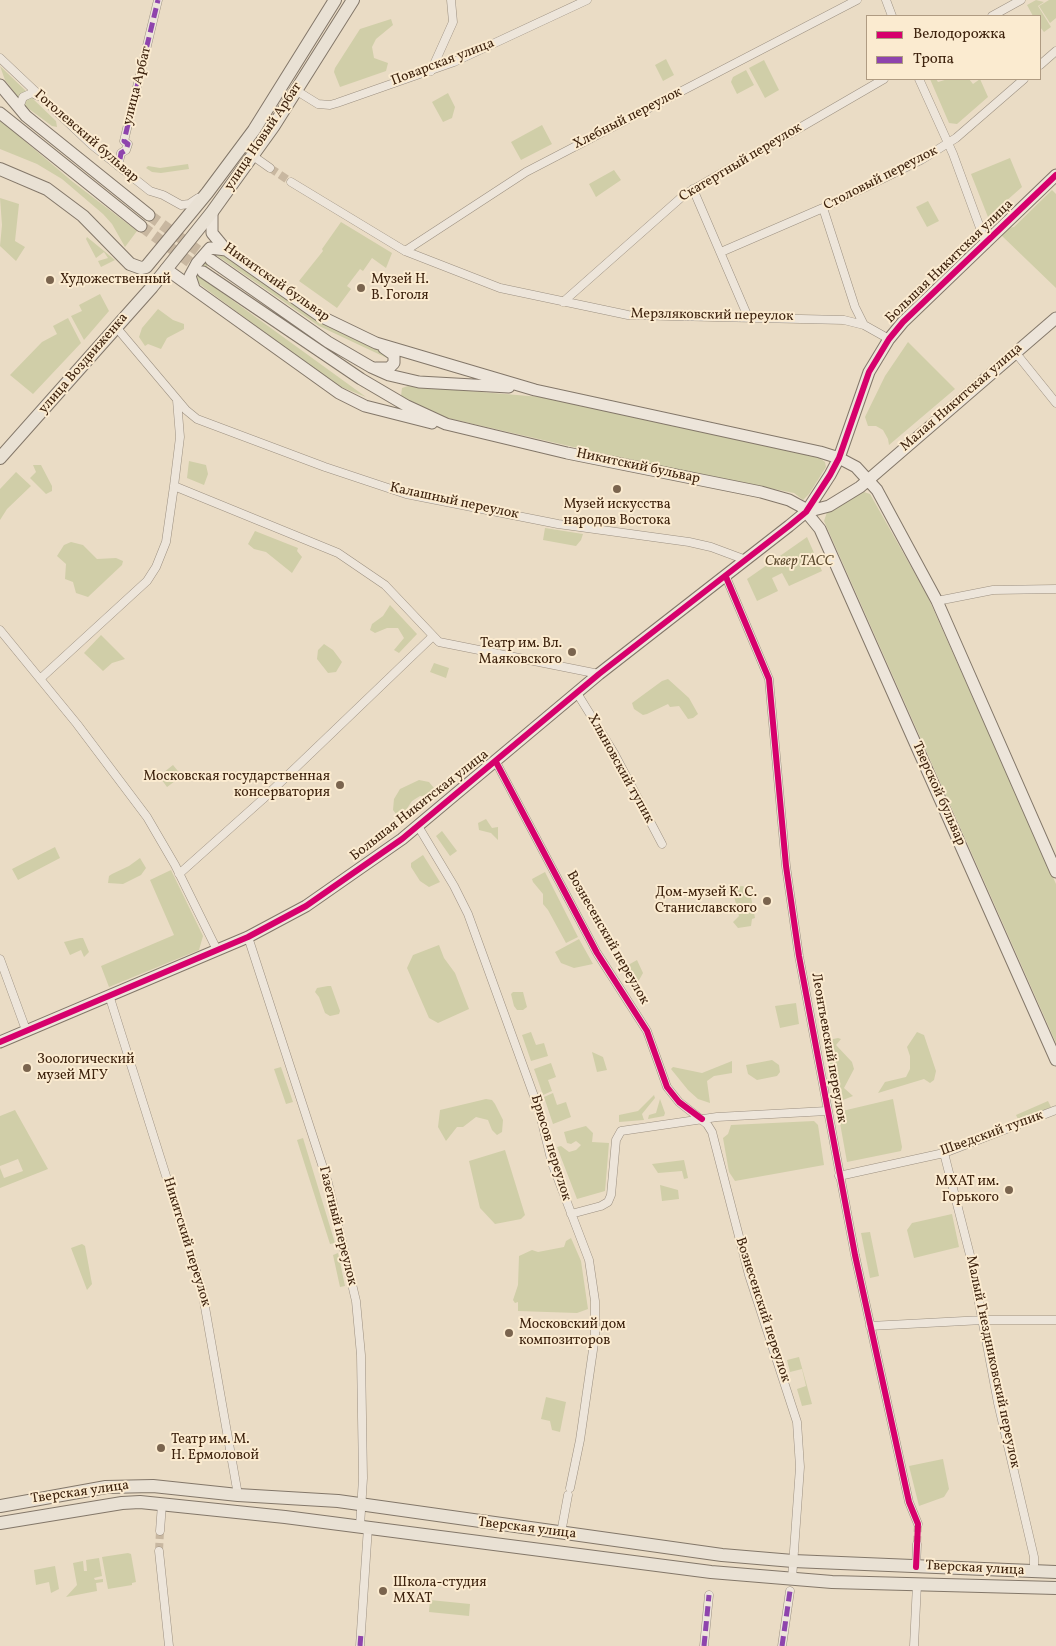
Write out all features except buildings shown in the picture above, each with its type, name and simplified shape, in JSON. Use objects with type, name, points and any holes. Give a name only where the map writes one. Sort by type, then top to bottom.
[{"type":"main road","name":"улица Новый Арбат","points":[[0,169],[37,184],[57,196],[83,216],[130,264],[144,268],[154,259],[206,193],[271,105],[335,0]]},
{"type":"main road","name":"улица Новый Арбат","points":[[166,269],[212,212],[253,156],[297,91],[353,0]]},
{"type":"main road","name":"Гоголевский бульвар","points":[[0,85],[24,113],[149,216]]},
{"type":"main road","points":[[0,112],[141,226]]},
{"type":"main road","name":"Большая Никитская улица","points":[[0,1042],[248,937],[306,906],[365,866],[418,826],[599,674],[726,577],[806,512],[823,489],[839,458],[867,377],[889,340],[904,322],[1056,175]]},
{"type":"main road","name":"Никитский бульвар","points":[[212,212],[212,233],[226,250],[320,316],[376,343],[536,390],[839,458],[856,467],[869,479]]},
{"type":"main road","points":[[194,288],[190,280],[197,263],[210,248],[226,250]]},
{"type":"main road","name":"Никитский бульвар","points":[[211,260],[328,342],[371,367],[389,375],[419,382],[536,390]]},
{"type":"main road","name":"Никитский бульвар","points":[[166,269],[326,384],[365,406],[406,418],[446,424],[567,453],[761,492],[792,501],[806,512],[820,529]]},
{"type":"main road","name":"улица Воздвиженка","points":[[0,458],[166,269]]},
{"type":"main road","name":"Никитский бульвар","points":[[203,272],[361,378],[407,406],[446,424]]},
{"type":"main road","name":"Малая Никитская улица","points":[[806,512],[835,504],[869,479],[1056,318]]},
{"type":"main road","points":[[371,367],[389,368],[395,361],[392,353],[376,343]]},
{"type":"main road","points":[[361,378],[375,391],[378,397],[376,404],[365,406]]},
{"type":"main road","points":[[869,479],[877,490],[937,601],[1056,872]]},
{"type":"main road","name":"Тверской бульвар","points":[[820,529],[1056,1060]]},
{"type":"main road","name":"Тверская улица","points":[[0,1506],[84,1490],[134,1485],[238,1495],[305,1498],[722,1555],[793,1561],[1056,1572]]},
{"type":"main road","name":"Тверская улица","points":[[0,1523],[122,1503],[162,1504],[364,1527],[791,1585],[917,1584],[1056,1588]]},
{"type":"street","name":"улица Арбат","points":[[119,163],[121,153],[126,150],[128,144],[124,141],[158,0]]},
{"type":"street","points":[[431,71],[453,22],[451,0]]},
{"type":"street","name":"Поварская улица","points":[[297,91],[318,104],[330,105],[431,71],[587,0]]},
{"type":"street","name":"Хлебный переулок","points":[[405,251],[526,172],[858,0]]},
{"type":"street","points":[[886,0],[892,15]]},
{"type":"street","points":[[994,15],[1021,0]]},
{"type":"street","points":[[1041,64],[1056,51]]},
{"type":"street","name":"Гоголевский бульвар","points":[[0,58],[40,97],[150,190],[181,205],[189,204],[206,193]]},
{"type":"street","name":"Скатертный переулок","points":[[563,302],[693,189],[882,80]]},
{"type":"street","points":[[919,80],[948,144],[986,244]]},
{"type":"street","name":"Столовый переулок","points":[[721,252],[823,208],[921,160],[948,144],[1023,80]]},
{"type":"street","points":[[24,113],[20,105],[23,97],[32,93],[40,97]]},
{"type":"street","points":[[253,156],[270,168]]},
{"type":"street","name":"Мерзляковский переулок","points":[[294,184],[405,251],[491,286],[628,315],[835,319],[864,325],[889,340]]},
{"type":"street","points":[[693,189],[748,318]]},
{"type":"street","points":[[823,208],[855,307],[864,325]]},
{"type":"street","name":"Калашный переулок","points":[[116,327],[177,400],[197,419],[387,489],[558,524],[689,542],[746,560]]},
{"type":"street","points":[[1015,352],[1056,404]]},
{"type":"street","points":[[40,679],[152,575],[166,542],[174,486],[180,437],[177,400]]},
{"type":"street","points":[[174,486],[314,541],[345,558],[385,585],[432,637],[445,645],[599,674]]},
{"type":"street","name":"Леонтьевский переулок","points":[[726,577],[769,679],[786,866],[798,956],[839,1176],[870,1326],[909,1502],[918,1524]]},
{"type":"street","points":[[937,601],[993,590],[1056,589]]},
{"type":"street","points":[[0,630],[138,805],[156,831],[217,950]]},
{"type":"street","points":[[179,874],[263,800],[432,637]]},
{"type":"street","name":"Хлыновский тупик","points":[[577,693],[614,753],[662,844]]},
{"type":"street","name":"Вознесенский переулок","points":[[496,762],[597,953],[646,1031],[666,1087],[679,1102],[702,1119],[712,1132],[749,1275],[797,1422],[800,1467],[791,1585],[782,1646]]},
{"type":"street","name":"Брюсов переулок","points":[[418,826],[454,886],[468,914],[539,1110],[552,1163],[589,1260],[596,1322],[592,1367],[580,1440],[561,1533]]},
{"type":"street","name":"Газетный переулок","points":[[248,937],[328,1184],[350,1272],[358,1315],[364,1527],[360,1646]]},
{"type":"street","points":[[0,959],[26,1030]]},
{"type":"street","name":"Никитский переулок","points":[[109,995],[202,1290],[238,1495]]},
{"type":"street","name":"Шведский тупик","points":[[839,1176],[944,1153],[1056,1110]]},
{"type":"street","points":[[571,1214],[601,1206],[608,1202],[611,1195],[616,1140],[619,1132],[702,1119],[827,1111]]},
{"type":"street","name":"Малый Гнездниковский переулок","points":[[944,1153],[984,1320],[998,1403],[1034,1557],[1034,1572]]},
{"type":"street","points":[[870,1326],[984,1320],[1056,1320]]},
{"type":"street","points":[[160,1531],[162,1504]]},
{"type":"street","points":[[916,1566],[917,1544]]},
{"type":"street","points":[[159,1551],[169,1646]]},
{"type":"street","points":[[914,1646],[917,1584]]},
{"type":"street","points":[[704,1646],[709,1595]]},
{"type":"green space","points":[[1036,0],[1044,2],[1038,6],[1051,27],[1044,32],[1041,28],[1041,15],[1032,15],[1027,5]]},
{"type":"green space","points":[[1049,0],[1056,0],[1056,18],[1050,23],[1039,6]]},
{"type":"green space","points":[[391,19],[393,25],[376,39],[372,47],[374,58],[388,63],[386,71],[340,87],[334,72],[335,68],[360,29]]},
{"type":"green space","points":[[666,59],[674,75],[663,81],[655,65]]},
{"type":"green space","points":[[764,60],[779,90],[765,98],[749,68]]},
{"type":"green space","points":[[0,66],[26,91],[18,97],[5,80]]},
{"type":"green space","points":[[746,70],[754,85],[737,94],[731,82],[733,77]]},
{"type":"green space","points":[[930,80],[937,80],[938,82],[945,80],[970,80],[973,84],[980,80],[988,97],[957,124],[949,123]]},
{"type":"green space","points":[[448,93],[455,107],[452,118],[443,122],[432,102]]},
{"type":"green space","points":[[31,97],[56,121],[57,127],[52,126],[25,106],[25,100]]},
{"type":"green space","points":[[0,120],[73,182],[137,231],[125,247],[112,224],[103,214],[62,179],[37,164],[0,149]]},
{"type":"green space","points":[[542,125],[552,144],[521,160],[511,142]]},
{"type":"green space","points":[[1010,158],[1022,187],[988,217],[971,174]]},
{"type":"green space","points":[[188,164],[189,169],[161,173],[152,172],[146,168],[148,166],[160,168]]},
{"type":"green space","points":[[614,170],[621,180],[596,197],[589,184]]},
{"type":"green space","points":[[1052,190],[1056,194],[1056,288],[1001,235],[1008,228],[1014,227]]},
{"type":"green space","points":[[0,198],[19,204],[15,241],[25,247],[16,261],[0,246],[2,225]]},
{"type":"green space","points":[[928,201],[939,221],[927,227],[916,207]]},
{"type":"green space","points":[[341,222],[392,253],[386,268],[372,258],[363,271],[360,269],[347,286],[351,289],[337,308],[299,281],[323,251],[322,249]]},
{"type":"green space","points":[[87,237],[115,260],[101,267],[98,261],[108,258],[104,252],[96,258],[86,239]]},
{"type":"green space","points":[[220,252],[334,329],[388,353],[387,358],[319,326],[216,255],[199,276],[366,397],[336,385],[198,283],[195,272],[208,255]]},
{"type":"green space","points":[[100,294],[109,311],[84,340],[71,316],[82,311],[79,305]]},
{"type":"green space","points":[[158,309],[173,320],[184,324],[184,329],[167,338],[161,349],[148,344],[145,346],[139,337],[142,328]]},
{"type":"green space","points":[[68,318],[81,343],[33,394],[10,375],[42,342],[57,334],[53,326]]},
{"type":"green space","points":[[908,342],[955,389],[889,445],[883,430],[876,426],[868,426],[865,417],[885,376]]},
{"type":"green space","points":[[408,386],[541,397],[818,457],[825,462],[826,467],[803,500],[794,493],[647,464],[439,416],[401,396],[402,388]]},
{"type":"green space","points":[[189,461],[206,465],[208,474],[204,485],[187,478]]},
{"type":"green space","points":[[33,465],[41,465],[52,486],[52,491],[46,494],[30,478],[36,472]]},
{"type":"green space","points":[[16,472],[31,486],[7,509],[0,520],[0,489]]},
{"type":"green space","points":[[861,491],[870,494],[927,595],[1056,884],[1056,1043],[824,521],[827,512]]},
{"type":"green space","points":[[545,528],[583,534],[576,546],[543,540]]},
{"type":"green space","points":[[255,531],[298,548],[297,551],[302,557],[292,573],[266,552],[254,549],[248,544]]},
{"type":"green space","name":"Сквер ТАСС","points":[[807,537],[822,571],[789,586],[782,573],[772,578],[778,591],[757,601],[747,579]]},
{"type":"green space","points":[[71,542],[83,545],[97,559],[116,558],[123,561],[122,565],[88,597],[76,593],[73,582],[65,579],[66,564],[57,556],[64,545]]},
{"type":"green space","points":[[390,605],[417,634],[399,653],[394,650],[404,638],[398,628],[387,628],[375,633],[370,630],[372,624],[383,616]]},
{"type":"green space","points":[[101,635],[125,659],[112,663],[103,671],[84,653]]},
{"type":"green space","points":[[324,644],[333,650],[342,662],[336,672],[328,673],[317,659],[318,650]]},
{"type":"green space","points":[[434,663],[449,668],[446,678],[430,672]]},
{"type":"green space","points":[[668,679],[689,698],[698,714],[693,718],[688,719],[679,706],[670,707],[668,704],[643,715],[634,709],[632,703],[662,681]]},
{"type":"green space","points":[[173,765],[182,776],[167,787],[159,776]]},
{"type":"green space","points":[[419,780],[429,782],[439,794],[434,797],[420,796],[412,801],[406,810],[406,821],[403,823],[393,810],[394,799],[400,789]]},
{"type":"green space","points":[[486,819],[492,828],[498,827],[498,840],[491,833],[479,830],[478,823]]},
{"type":"green space","points":[[442,831],[457,851],[450,856],[436,836]]},
{"type":"green space","points":[[55,847],[60,858],[18,880],[12,869]]},
{"type":"green space","points":[[423,855],[440,882],[429,887],[420,881],[411,867],[411,863]]},
{"type":"green space","points":[[140,858],[146,868],[141,875],[123,884],[108,883],[109,876]]},
{"type":"green space","points":[[171,870],[203,936],[199,950],[109,987],[101,966],[174,935],[150,880]]},
{"type":"green space","points":[[545,872],[578,937],[566,943],[543,904],[543,894],[532,879]]},
{"type":"green space","points":[[734,887],[745,887],[751,897],[755,918],[752,919],[751,926],[738,928],[733,922],[739,916],[733,892]]},
{"type":"green space","points":[[83,938],[89,952],[84,957],[81,950],[70,955],[64,942]]},
{"type":"green space","points":[[579,939],[593,964],[574,968],[561,963],[555,952]]},
{"type":"green space","points":[[439,945],[444,958],[455,973],[469,1009],[438,1023],[429,1018],[407,968],[413,955]]},
{"type":"green space","points":[[637,960],[643,973],[638,982],[632,986],[621,969]]},
{"type":"green space","points":[[331,986],[340,1011],[339,1014],[330,1016],[325,1013],[315,992],[317,988]]},
{"type":"green space","points":[[513,992],[523,992],[527,1007],[523,1010],[517,1010],[514,1006],[511,994]]},
{"type":"green space","points":[[796,1003],[799,1024],[780,1028],[775,1006]]},
{"type":"green space","points":[[531,1032],[536,1045],[544,1043],[548,1056],[531,1061],[522,1035]]},
{"type":"green space","points":[[917,1032],[924,1035],[936,1071],[934,1080],[930,1083],[924,1079],[878,1093],[885,1082],[906,1077],[910,1069],[910,1056],[907,1047]]},
{"type":"green space","points":[[841,1039],[836,1045],[852,1062],[854,1069],[844,1088],[853,1096],[843,1100],[835,1099],[824,1041]]},
{"type":"green space","points":[[592,1052],[603,1057],[607,1070],[597,1072]]},
{"type":"green space","points":[[772,1060],[779,1065],[780,1072],[777,1076],[757,1080],[748,1074],[746,1065]]},
{"type":"green space","points":[[732,1061],[732,1073],[714,1076],[707,1081],[710,1103],[698,1099],[671,1069],[673,1067],[702,1073]]},
{"type":"green space","points":[[551,1063],[556,1077],[548,1080],[552,1091],[543,1095],[534,1069]]},
{"type":"green space","points":[[281,1067],[293,1102],[286,1104],[274,1069]]},
{"type":"green space","points":[[553,1093],[557,1105],[566,1102],[571,1117],[553,1124],[544,1097]]},
{"type":"green space","points":[[654,1095],[655,1098],[642,1114],[644,1120],[619,1122],[619,1115],[638,1111]]},
{"type":"green space","points":[[486,1099],[492,1100],[503,1120],[502,1132],[497,1135],[492,1130],[488,1120],[476,1117],[463,1127],[457,1127],[446,1141],[438,1127],[440,1110]]},
{"type":"green space","points":[[660,1099],[665,1113],[664,1116],[648,1119],[649,1115],[656,1113]]},
{"type":"green space","points":[[893,1099],[902,1147],[901,1151],[847,1162],[838,1112]]},
{"type":"green space","points":[[1048,1101],[1051,1107],[1019,1121],[1016,1115]]},
{"type":"green space","points":[[15,1110],[48,1169],[0,1188],[0,1168],[4,1178],[23,1171],[18,1159],[0,1166],[0,1116]]},
{"type":"green space","points":[[814,1121],[818,1125],[824,1165],[735,1181],[729,1172],[723,1138],[728,1134],[731,1125]]},
{"type":"green space","points":[[586,1126],[593,1133],[592,1142],[609,1143],[605,1191],[577,1199],[557,1147],[561,1146],[569,1152],[576,1150],[581,1145],[576,1141],[571,1144],[567,1143],[564,1132]]},
{"type":"green space","points":[[303,1138],[335,1243],[330,1244],[297,1140]]},
{"type":"green space","points":[[505,1150],[525,1215],[521,1219],[495,1224],[480,1208],[469,1161]]},
{"type":"green space","points":[[684,1160],[688,1178],[684,1179],[682,1171],[658,1173],[652,1164]]},
{"type":"green space","points":[[660,1185],[678,1190],[679,1199],[662,1201]]},
{"type":"green space","points":[[952,1214],[959,1247],[914,1258],[907,1230],[912,1223]]},
{"type":"green space","points":[[870,1232],[879,1276],[870,1278],[861,1233]]},
{"type":"green space","points":[[571,1238],[581,1261],[588,1309],[577,1313],[518,1311],[518,1302],[515,1303],[513,1300],[518,1285],[519,1256],[532,1250],[538,1252],[564,1247],[566,1241]]},
{"type":"green space","points":[[82,1244],[85,1246],[92,1284],[87,1290],[71,1248]]},
{"type":"green space","points":[[338,1253],[345,1286],[340,1287],[333,1255]]},
{"type":"green space","points":[[799,1357],[812,1404],[802,1406],[797,1389],[806,1386],[802,1369],[790,1372],[787,1360]]},
{"type":"green space","points":[[546,1397],[566,1402],[560,1432],[552,1430],[550,1421],[541,1419]]},
{"type":"green space","points":[[943,1459],[949,1489],[944,1497],[919,1506],[909,1466]]},
{"type":"green space","points":[[131,1554],[136,1582],[132,1583],[132,1585],[108,1589],[102,1557]]},
{"type":"green space","points":[[99,1558],[102,1576],[94,1578],[95,1580],[103,1579],[103,1582],[96,1583],[97,1591],[66,1597],[77,1585],[73,1563],[83,1561],[84,1571],[87,1571],[86,1560]]},
{"type":"green space","points":[[55,1566],[59,1589],[51,1593],[49,1582],[36,1585],[34,1570]]},
{"type":"green space","points":[[430,1600],[470,1604],[469,1616],[429,1612]]},
{"type":"tunnel","points":[[270,168],[291,182]]},
{"type":"tunnel","points":[[149,215],[211,260]]},
{"type":"tunnel","points":[[141,226],[202,271]]},
{"type":"tunnel","points":[[917,1544],[918,1524]]},
{"type":"tunnel","points":[[159,1551],[160,1531]]},
{"type":"marked path","points":[[120,159],[121,153],[126,150],[128,144],[124,141],[158,0]]},
{"type":"marked path","points":[[782,1646],[790,1591]]},
{"type":"marked path","points":[[704,1646],[709,1595]]},
{"type":"marked path","points":[[360,1646],[361,1633]]},
{"type":"cycle path","points":[[0,1042],[248,937],[306,906],[402,839],[599,674],[789,526],[806,512],[830,475],[839,458],[869,372],[889,339],[903,322],[1056,175]]},
{"type":"cycle path","points":[[726,577],[769,679],[786,866],[799,956],[855,1255],[909,1502],[918,1524],[916,1567]]},
{"type":"cycle path","points":[[496,762],[597,953],[647,1031],[667,1087],[679,1102],[702,1119]]},
{"type":"place","name":"Художественный","points":[[50,280]]},
{"type":"place","name":"Музей Н. В. Гоголя","points":[[361,288]]},
{"type":"place","name":"Музей искусства народов Востока","points":[[617,489]]},
{"type":"place","name":"Театр им. Вл. Маяковского","points":[[572,652]]},
{"type":"place","name":"Московская государственная консерватория","points":[[340,785]]},
{"type":"place","name":"Дом-музей К. С. Станиславского","points":[[767,901]]},
{"type":"place","name":"Зоологический музей МГУ","points":[[27,1068]]},
{"type":"place","name":"МХАТ им. Горького","points":[[1009,1190]]},
{"type":"place","name":"Московский дом композиторов","points":[[509,1333]]},
{"type":"place","name":"Театр им. М. Н. Ермоловой","points":[[161,1448]]},
{"type":"place","name":"Школа-студия МХАТ","points":[[383,1591]]}]
